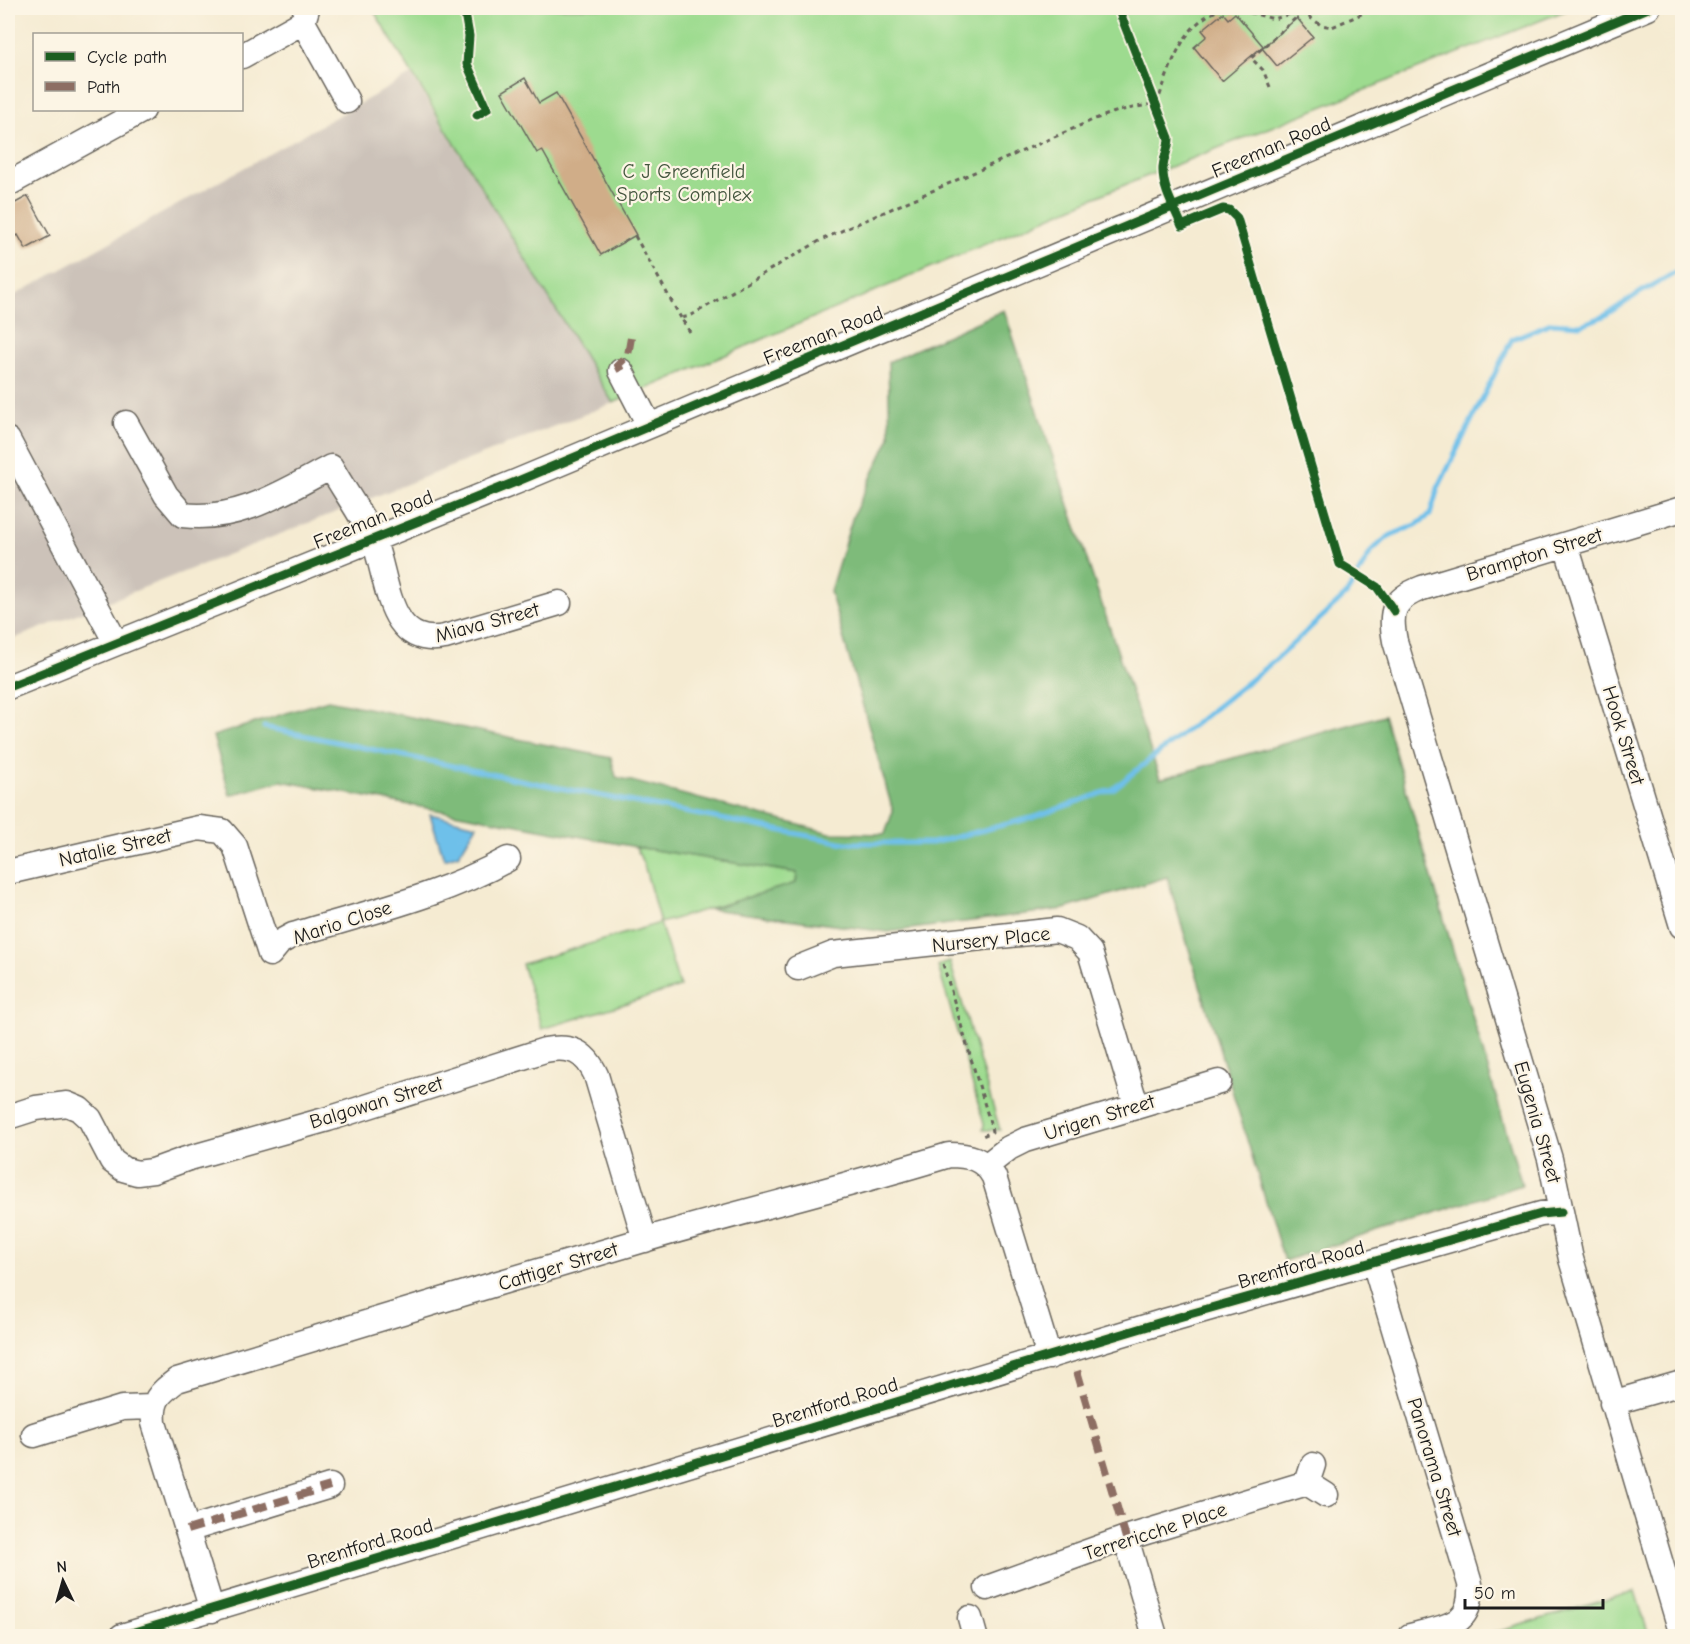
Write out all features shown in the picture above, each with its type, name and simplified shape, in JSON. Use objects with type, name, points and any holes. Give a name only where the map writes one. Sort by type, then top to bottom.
[{"type":"street","name":"Freeman Road","points":[[8,687],[115,641],[649,425],[1648,8]]},
{"type":"street","points":[[243,55],[305,15],[347,101]]},
{"type":"street","points":[[8,184],[141,111]]},
{"type":"street","points":[[621,371],[649,425]]},
{"type":"street","name":"Miava Street","points":[[126,423],[166,495],[183,514],[203,517],[254,507],[331,467],[373,538],[401,623],[413,635],[429,639],[445,637],[559,603]]},
{"type":"street","points":[[8,440],[115,641]]},
{"type":"street","name":"Brampton Street","points":[[1394,611],[1398,602],[1408,593],[1422,588],[1683,509]]},
{"type":"street","name":"Hook Street","points":[[1566,545],[1683,926]]},
{"type":"street","name":"Eugenia Street","points":[[1394,611],[1392,627],[1395,641],[1550,1159],[1571,1259],[1612,1403],[1683,1635]]},
{"type":"street","name":"Natalie Street","points":[[8,872],[199,828],[222,831]]},
{"type":"street","name":"Mario Close","points":[[222,831],[235,846],[270,954],[280,942],[293,936],[445,889],[475,878],[508,859]]},
{"type":"street","name":"Nursery Place","points":[[798,968],[832,954],[1057,930],[1077,938],[1090,952],[1136,1106]]},
{"type":"street","name":"Balgowan Street","points":[[8,1117],[36,1108],[67,1104],[79,1109],[90,1119],[112,1161],[137,1173],[153,1172],[197,1155],[328,1119],[544,1050],[571,1048],[583,1054],[596,1075],[645,1240]]},
{"type":"street","name":"Urigen Street","points":[[976,1160],[1025,1140],[1219,1082]]},
{"type":"street","name":"Cattiger Street","points":[[153,1407],[161,1392],[177,1380],[798,1196],[846,1187],[949,1155],[976,1160]]},
{"type":"street","points":[[976,1160],[1000,1196],[1048,1357]]},
{"type":"street","name":"Brentford Road","points":[[122,1636],[1048,1357],[1541,1214],[1561,1212]]},
{"type":"street","name":"Panorama Street","points":[[1374,1262],[1470,1584],[1471,1601],[1466,1614],[1459,1621],[1410,1636]]},
{"type":"street","points":[[1612,1403],[1683,1383]]},
{"type":"street","points":[[34,1435],[122,1408],[153,1407],[154,1424],[212,1610]]},
{"type":"street","name":"Terrericche Place","points":[[987,1588],[1126,1539],[1315,1481]]},
{"type":"street","points":[[187,1530],[330,1486]]},
{"type":"street","points":[[1126,1539],[1155,1636]]},
{"type":"path","points":[[1157,103],[1180,44],[1190,30],[1211,13],[1230,8],[1274,19],[1300,10]]},
{"type":"path","points":[[1300,10],[1322,25],[1332,27],[1375,8]]},
{"type":"path","points":[[1270,87],[1263,70],[1251,58],[1297,17],[1300,10]]},
{"type":"path","points":[[1148,88],[1157,103],[1159,114]]},
{"type":"path","points":[[681,318],[690,316],[848,227],[1095,119],[1118,111],[1157,103]]},
{"type":"path","points":[[635,236],[690,332]]},
{"type":"path","points":[[937,944],[991,1126],[992,1132],[988,1136],[973,1137],[970,1140],[976,1160]]},
{"type":"shaded area","points":[[411,75],[613,403],[8,641],[8,299]]},
{"type":"green space","name":"C J Greenfield Sports Complex","points":[[372,8],[1572,8],[1117,188],[613,403]]},
{"type":"green space","points":[[1004,310],[1160,779],[1384,715],[1522,1185],[1284,1261],[1167,877],[1064,909],[888,932],[709,909],[796,883],[797,873],[636,847],[281,781],[230,795],[213,736],[328,700],[611,758],[616,777],[830,833],[885,834],[893,811],[830,591],[853,516],[890,437],[888,362]]},
{"type":"green space","points":[[636,847],[797,873],[796,883],[660,923],[645,868]]},
{"type":"green space","points":[[660,923],[680,987],[542,1029],[522,964]]},
{"type":"green space","points":[[950,962],[1000,1130],[983,1130],[984,1124],[938,966]]},
{"type":"green space","points":[[1635,1591],[1649,1636],[1483,1636],[1494,1633]]},
{"type":"water","points":[[430,814],[477,825],[459,854],[444,859]]},
{"type":"building","points":[[1223,13],[1228,19],[1235,13],[1263,46],[1222,81],[1194,47],[1207,36],[1202,30]]},
{"type":"building","points":[[1297,18],[1313,37],[1277,66],[1262,48]]},
{"type":"building","points":[[525,78],[539,103],[556,93],[636,235],[601,255],[542,150],[537,153],[502,92]]},
{"type":"building","points":[[28,196],[50,236],[26,249],[18,235],[13,238],[8,228],[8,207]]},
{"type":"waterway","points":[[264,727],[540,784],[845,843],[932,843],[1035,817],[1113,789],[1274,661],[1346,595],[1371,552],[1380,543],[1391,535],[1416,525],[1430,515],[1438,488],[1512,339],[1551,323],[1581,325],[1604,316],[1682,269]]},
{"type":"marked path","points":[[621,371],[618,365],[628,355],[632,332]]},
{"type":"marked path","points":[[1077,1371],[1126,1538]]},
{"type":"marked path","points":[[187,1530],[330,1486]]},
{"type":"cycle path","points":[[464,8],[469,36],[467,64],[487,109],[477,115]]},
{"type":"cycle path","points":[[1118,8],[1169,138],[1163,167],[1164,178],[1167,192],[1182,226],[1223,209],[1229,210],[1237,218],[1340,564],[1377,587],[1394,611]]},
{"type":"cycle path","points":[[8,687],[518,481],[1648,8]]},
{"type":"cycle path","points":[[122,1636],[1165,1321],[1541,1214],[1561,1212]]}]
